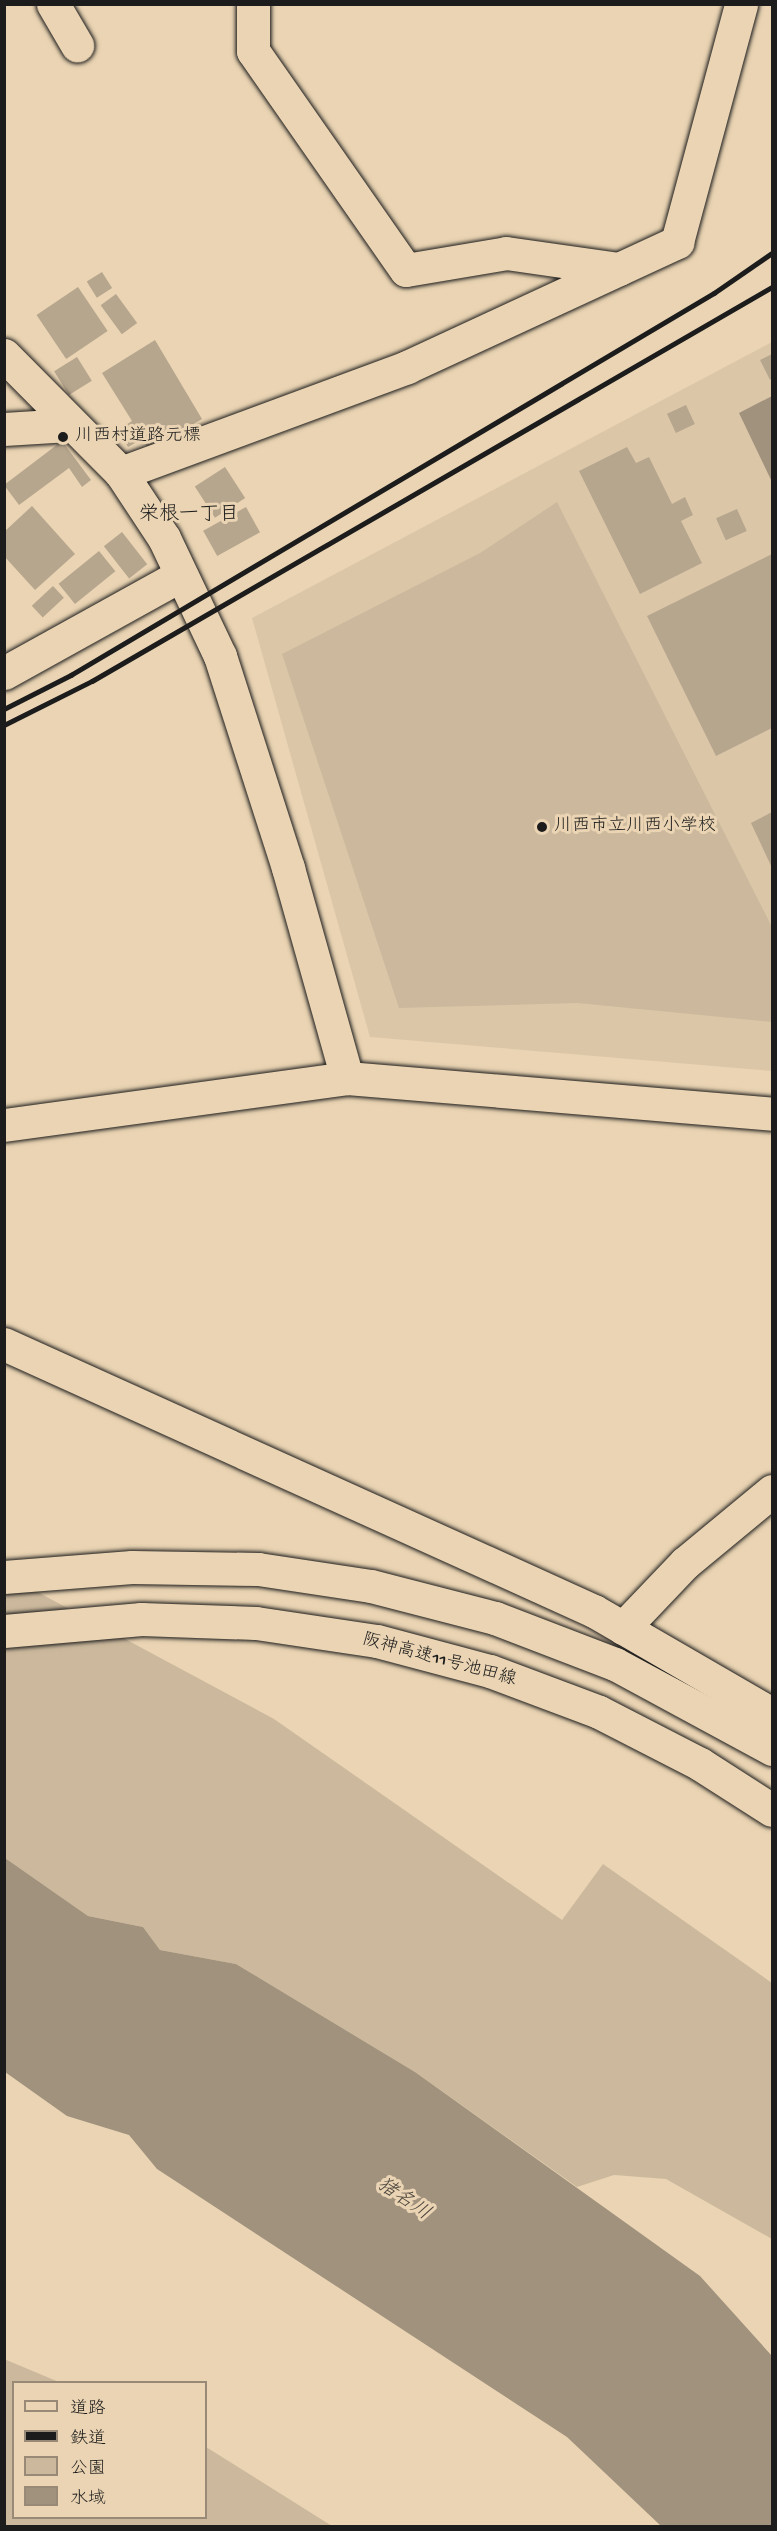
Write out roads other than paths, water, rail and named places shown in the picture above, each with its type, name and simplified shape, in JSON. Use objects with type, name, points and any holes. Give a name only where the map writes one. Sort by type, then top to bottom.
[{"type":"main road","points":[[53,4],[76,45]]},
{"type":"main road","points":[[253,4],[254,51],[406,270],[506,253],[619,269]]},
{"type":"main road","points":[[121,473],[407,367],[677,242],[741,4]]},
{"type":"main road","points":[[4,355],[69,425],[121,473],[181,575],[220,656],[288,868],[347,1078]]},
{"type":"main road","points":[[4,429],[69,425]]},
{"type":"main road","points":[[4,673],[181,575]]},
{"type":"main road","points":[[4,1125],[347,1078],[772,1114]]},
{"type":"main road","points":[[4,1344],[623,1628],[772,1714]]},
{"type":"main road","points":[[623,1628],[685,1563],[772,1491]]},
{"type":"main road","points":[[4,1577],[132,1567],[258,1569],[371,1586],[495,1618],[615,1664],[772,1749]]},
{"type":"main road","name":"阪神高速11号池田線","points":[[4,1632],[141,1619],[256,1623],[377,1641],[490,1671],[599,1712],[700,1764],[772,1810]]},
{"type":"water","points":[[772,396],[772,482],[739,413]]},
{"type":"water","name":"猪名川","points":[[5,1858],[88,1916],[143,1927],[160,1950],[236,1964],[415,2072],[700,2276],[772,2356],[772,2526],[661,2526],[567,2437],[157,2169],[129,2135],[67,2116],[5,2072]]},
{"type":"railway","points":[[4,709],[71,675],[714,293],[772,253]]},
{"type":"railway","points":[[4,725],[92,681],[772,287]]},
{"type":"place","name":"川西村道路元標","points":[[63,437]]},
{"type":"place","name":"川西市立川西小学校","points":[[542,827]]},
{"type":"district","name":"栄根一丁目","points":[[189,515]]}]
